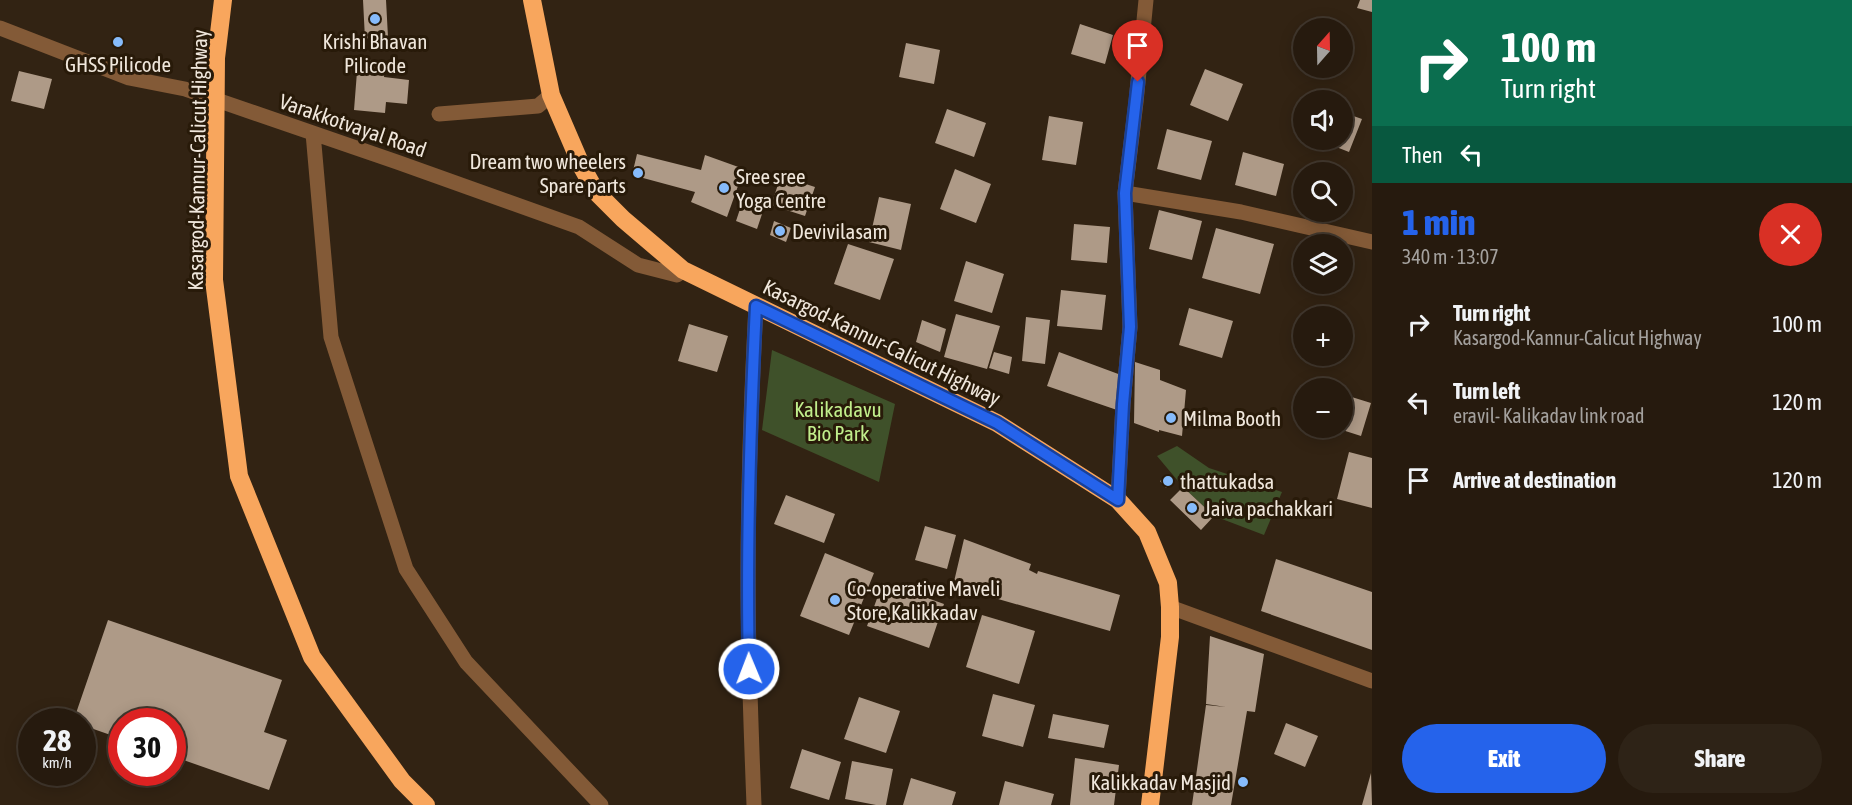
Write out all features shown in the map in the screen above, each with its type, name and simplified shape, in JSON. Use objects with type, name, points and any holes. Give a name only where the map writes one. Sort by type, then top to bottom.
[{"type":"highway","name":"Kasargod-Kannur-Calicut Highway","points":[[223,0],[216,58],[214,280],[239,476],[312,657],[402,781],[426,805]]},
{"type":"highway","name":"Kasargod-Kannur-Calicut Highway","points":[[532,0],[551,95],[582,167],[596,192],[623,219],[683,270],[997,423],[1118,500],[1147,532],[1168,584],[1170,607],[1170,638],[1150,805]]},
{"type":"street","points":[[1118,500],[1130,327],[1125,193],[1146,0]]},
{"type":"street","name":"Varakkotvayal Road","points":[[0,28],[129,78],[185,89],[579,227],[638,265],[677,275],[683,270]]},
{"type":"street","points":[[439,114],[538,106],[551,95]]},
{"type":"street","points":[[312,133],[331,337],[406,568],[466,662],[601,805]]},
{"type":"street","points":[[1125,193],[1241,212],[1372,243]]},
{"type":"street","points":[[754,805],[748,539],[756,306]]},
{"type":"street","points":[[1170,607],[1372,681]]},
{"type":"green space","name":"Kalikadavu Bio Park","points":[[772,350],[895,404],[879,482],[762,430]]},
{"type":"green space","points":[[1177,446],[1209,468],[1282,492],[1264,535],[1214,516],[1183,487],[1157,456]]},
{"type":"building","name":"Krishi Bhavan Pilicode","points":[[363,0],[386,0],[388,37],[365,39]]},
{"type":"building","points":[[1360,0],[1372,0],[1372,12],[1357,8]]},
{"type":"building","points":[[1080,24],[1113,35],[1105,64],[1071,54]]},
{"type":"building","points":[[906,43],[940,50],[934,84],[899,77]]},
{"type":"building","points":[[358,59],[386,61],[384,77],[409,80],[407,104],[386,102],[385,113],[354,110]]},
{"type":"building","points":[[1205,69],[1243,84],[1228,121],[1190,105]]},
{"type":"building","points":[[19,71],[52,79],[44,109],[11,101]]},
{"type":"building","points":[[947,109],[986,123],[974,157],[935,143]]},
{"type":"building","points":[[1049,116],[1083,122],[1076,165],[1042,160]]},
{"type":"building","points":[[1353,116],[1362,119],[1353,142]]},
{"type":"building","points":[[1167,129],[1212,141],[1201,180],[1157,169]]},
{"type":"building","points":[[1243,152],[1284,164],[1276,196],[1235,185]]},
{"type":"building","points":[[637,154],[701,170],[705,155],[744,169],[727,217],[691,202],[695,192],[632,175]]},
{"type":"building","points":[[955,169],[991,184],[976,223],[940,209]]},
{"type":"building","points":[[781,176],[815,187],[805,216],[771,205]]},
{"type":"building","points":[[879,197],[911,204],[901,250],[869,242]]},
{"type":"building","points":[[741,206],[762,214],[757,229],[736,221]]},
{"type":"building","points":[[1159,210],[1202,221],[1192,260],[1149,249]]},
{"type":"building","name":"Devivilasam","points":[[774,221],[791,228],[786,242],[770,235]]},
{"type":"building","points":[[1074,224],[1110,227],[1107,263],[1071,260]]},
{"type":"building","points":[[1216,228],[1274,244],[1260,294],[1202,278]]},
{"type":"building","points":[[848,244],[894,259],[880,300],[834,284]]},
{"type":"building","points":[[966,261],[1004,274],[992,313],[954,301]]},
{"type":"building","points":[[1061,290],[1106,295],[1102,330],[1057,326]]},
{"type":"building","points":[[1189,308],[1233,321],[1222,358],[1179,345]]},
{"type":"building","points":[[956,314],[1000,326],[987,369],[944,357]]},
{"type":"building","points":[[1026,317],[1050,320],[1045,364],[1022,361]]},
{"type":"building","points":[[922,320],[946,329],[940,352],[916,342]]},
{"type":"building","points":[[689,324],[728,336],[717,372],[678,361]]},
{"type":"building","points":[[994,352],[1012,357],[1009,374],[989,368]]},
{"type":"building","points":[[1059,352],[1121,375],[1117,410],[1047,386]]},
{"type":"building","points":[[1135,362],[1160,370],[1160,380],[1186,390],[1182,436],[1159,430],[1159,432],[1134,423]]},
{"type":"building","points":[[1353,397],[1371,403],[1361,436],[1353,433]]},
{"type":"building","points":[[1349,452],[1372,458],[1372,508],[1337,499]]},
{"type":"building","points":[[1169,475],[1174,481],[1166,488],[1160,481]]},
{"type":"building","name":"Jaiva pachakkari","points":[[1183,487],[1214,516],[1201,530],[1170,500]]},
{"type":"building","points":[[786,495],[835,514],[824,543],[774,524]]},
{"type":"building","points":[[925,526],[956,535],[947,569],[915,560]]},
{"type":"building","points":[[964,539],[1031,564],[1029,570],[1037,574],[1038,571],[1120,595],[1110,631],[953,586]]},
{"type":"building","name":"Co-operative Maveli Store,Kalikkadav","points":[[825,553],[874,573],[849,635],[800,616]]},
{"type":"building","points":[[1276,559],[1372,592],[1372,650],[1261,611]]},
{"type":"building","points":[[883,582],[944,604],[929,648],[867,626]]},
{"type":"building","points":[[982,615],[1035,631],[1019,684],[966,667]]},
{"type":"building","points":[[108,620],[282,680],[264,732],[287,740],[269,790],[186,761],[186,708],[108,708],[108,734],[96,730],[96,708],[78,708]]},
{"type":"building","points":[[1210,636],[1264,654],[1255,712],[1247,711],[1231,805],[1192,805],[1206,705],[1226,707],[1206,704]]},
{"type":"building","points":[[993,694],[1035,705],[1023,747],[982,736]]},
{"type":"building","points":[[859,697],[900,711],[886,753],[844,739]]},
{"type":"building","points":[[1053,714],[1109,725],[1104,748],[1048,738]]},
{"type":"building","points":[[1286,723],[1318,736],[1305,767],[1274,754]]},
{"type":"building","points":[[802,749],[841,762],[829,800],[790,788]]},
{"type":"building","points":[[1075,758],[1119,765],[1114,805],[1070,805]]},
{"type":"building","points":[[852,761],[893,769],[886,805],[845,799]]},
{"type":"building","points":[[1371,773],[1372,805],[1362,805]]},
{"type":"building","points":[[911,778],[956,792],[952,805],[903,805]]},
{"type":"building","points":[[1005,781],[1054,794],[1051,805],[999,805]]},
{"type":"place","name":"Krishi Bhavan Pilicode","points":[[375,19]]},
{"type":"place","name":"GHSS Pilicode","points":[[118,42]]},
{"type":"place","name":"Dream two wheelers Spare parts","points":[[638,173]]},
{"type":"place","name":"Sree sree Yoga Centre","points":[[724,188]]},
{"type":"place","name":"Devivilasam","points":[[780,231]]},
{"type":"place","name":"Milma Booth","points":[[1171,418]]},
{"type":"place","name":"thattukadsa","points":[[1168,481]]},
{"type":"place","name":"Jaiva pachakkari","points":[[1192,508]]},
{"type":"place","name":"Co-operative Maveli Store,Kalikkadav","points":[[835,600]]},
{"type":"place","name":"Kalikkadav Masjid","points":[[1243,782]]},
{"type":"route","points":[[749,669],[748,539],[756,306],[997,423],[1118,500],[1130,327],[1125,193],[1138,82]]}]
